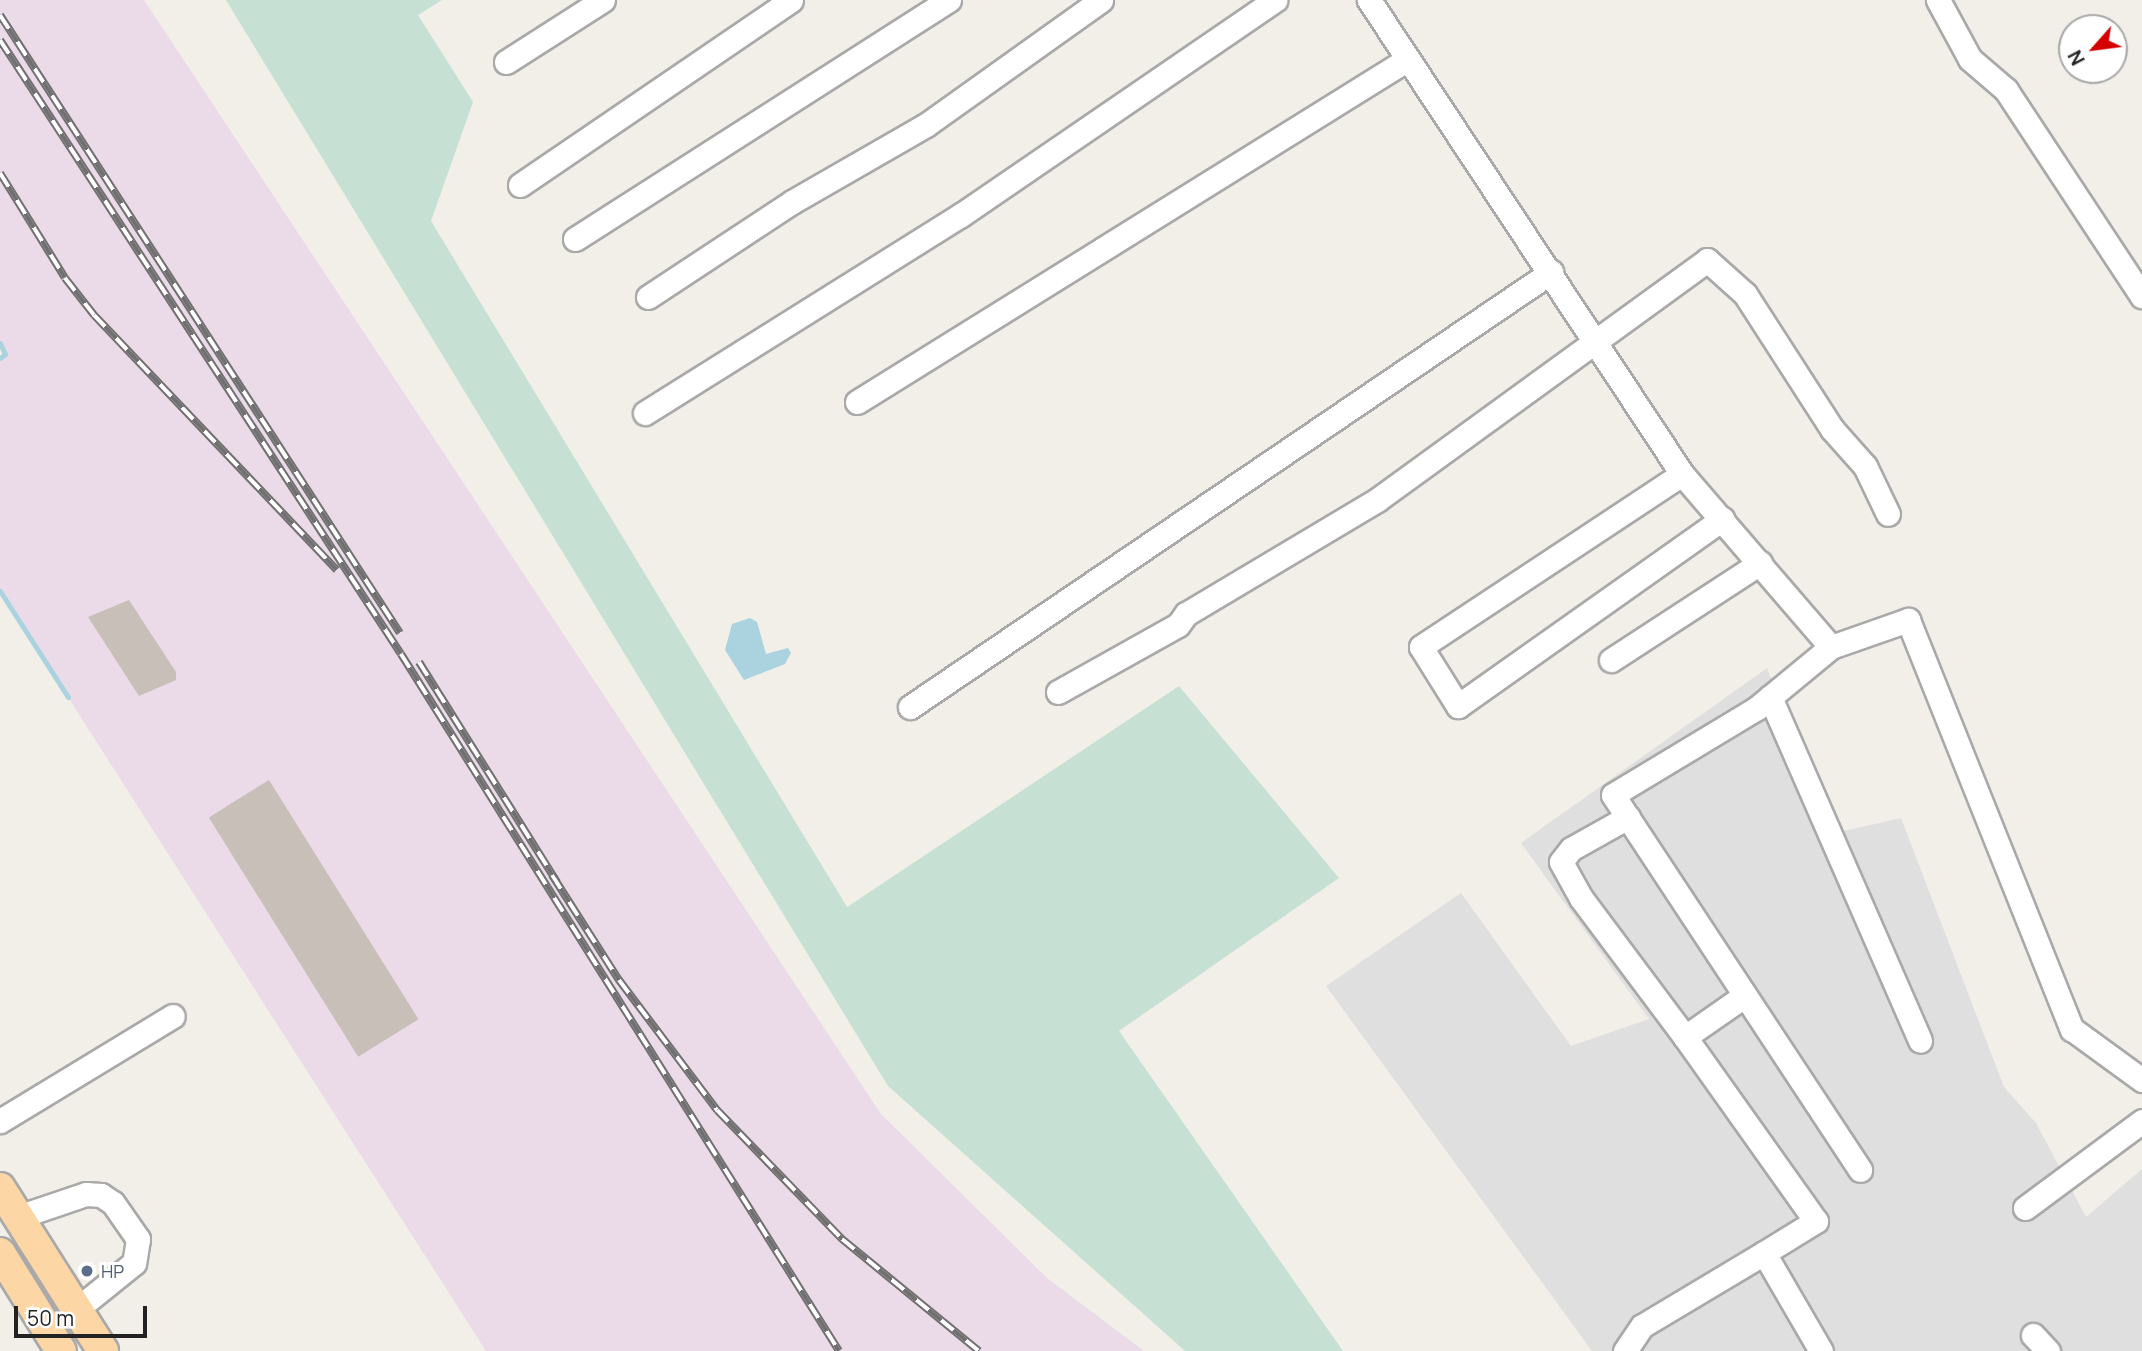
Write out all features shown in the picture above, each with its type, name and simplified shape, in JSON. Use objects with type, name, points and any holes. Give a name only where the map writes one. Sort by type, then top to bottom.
[{"type":"main road","points":[[0,1188],[103,1351]]},
{"type":"main road","points":[[0,1253],[61,1351]]},
{"type":"street","points":[[506,62],[603,0]]},
{"type":"street","points":[[520,186],[791,0]]},
{"type":"street","points":[[575,239],[949,0]]},
{"type":"street","points":[[648,297],[792,202],[926,125],[1101,0]]},
{"type":"street","points":[[645,413],[961,215],[1275,0]]},
{"type":"street","points":[[1369,0],[1595,337],[1674,479],[1714,524],[1760,563],[1831,647]]},
{"type":"street","points":[[1938,0],[1970,59],[2006,90],[2142,296]]},
{"type":"street","points":[[858,402],[1408,59]]},
{"type":"street","points":[[1058,692],[1178,625],[1186,614],[1377,500],[1595,337],[1707,260],[1745,295],[1832,429],[1865,466],[1888,514]]},
{"type":"street","points":[[910,707],[1551,272]]},
{"type":"street","points":[[1674,479],[1421,647],[1458,706],[1714,524]]},
{"type":"street","points":[[1611,660],[1760,563]]},
{"type":"street","points":[[1860,1170],[1613,795],[1770,697],[1831,647],[1908,620],[2072,1029],[2142,1080]]},
{"type":"street","points":[[1770,697],[1920,1041]]},
{"type":"street","points":[[1625,1351],[1642,1326],[1816,1221],[1685,1037],[1581,898],[1562,862],[1571,849],[1628,817]]},
{"type":"street","points":[[1685,1037],[1744,996]]},
{"type":"street","points":[[0,1121],[173,1016]]},
{"type":"street","points":[[2025,1208],[2142,1121]]},
{"type":"street","points":[[18,1217],[86,1194],[101,1195],[114,1203],[138,1239],[134,1263],[77,1309]]},
{"type":"street","points":[[1764,1253],[1821,1351]]},
{"type":"shaded area","points":[[0,0],[144,0],[881,1114],[1047,1278],[1144,1351],[486,1351],[0,591],[0,358],[5,354],[0,346]]},
{"type":"shaded area","points":[[1767,668],[1831,834],[1901,818],[2004,1087],[2036,1123],[2086,1217],[2142,1169],[2142,1351],[1592,1351],[1326,986],[1461,893],[1571,1046],[1649,1019],[1521,843]]},
{"type":"green space","points":[[226,0],[442,0],[418,15],[473,102],[431,221],[847,907],[1179,686],[1339,878],[1119,1031],[1343,1351],[1185,1351],[888,1086]]},
{"type":"water","points":[[750,618],[757,622],[766,654],[788,648],[791,653],[785,664],[744,680],[725,650],[732,624]]},
{"type":"building","points":[[129,600],[176,672],[176,680],[139,696],[88,617]]},
{"type":"building","points":[[269,780],[418,1019],[358,1057],[209,818]]},
{"type":"waterway","points":[[0,343],[5,354],[0,358]]},
{"type":"waterway","points":[[0,591],[68,697]]},
{"type":"railway","points":[[0,15],[400,633]]},
{"type":"railway","points":[[0,40],[401,654],[839,1351]]},
{"type":"railway","points":[[0,173],[65,278],[94,315],[337,570]]},
{"type":"railway","points":[[419,662],[557,882]]},
{"type":"railway","points":[[552,875],[619,980],[717,1110],[842,1239],[979,1351]]},
{"type":"place","name":"HP","points":[[87,1271]]}]
